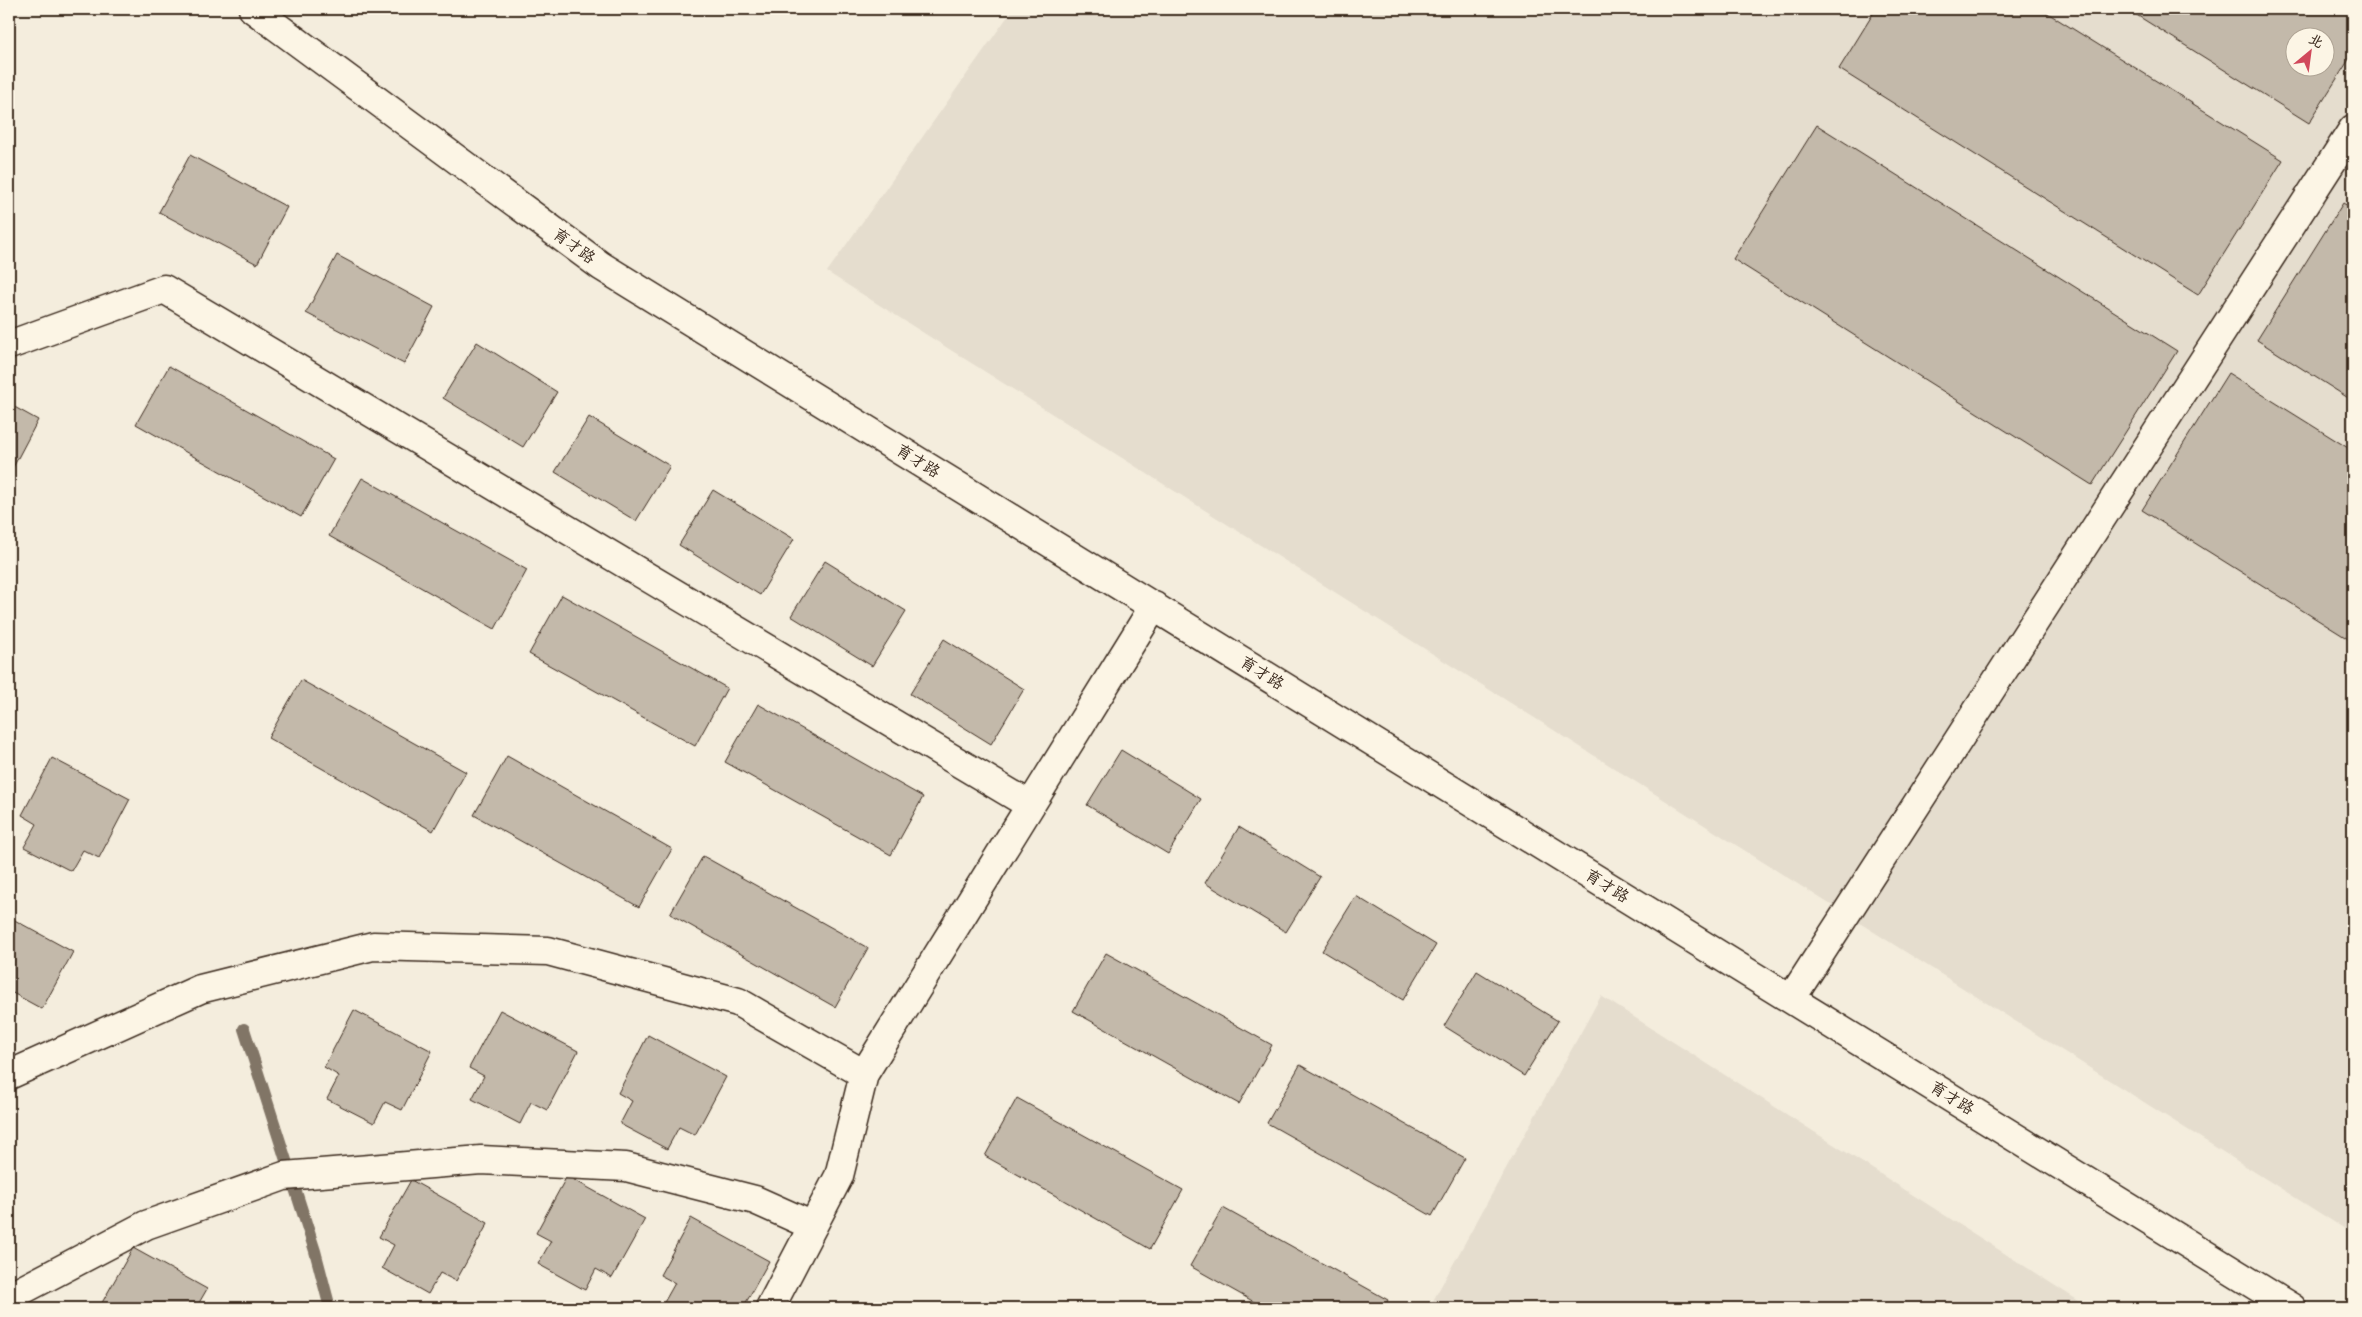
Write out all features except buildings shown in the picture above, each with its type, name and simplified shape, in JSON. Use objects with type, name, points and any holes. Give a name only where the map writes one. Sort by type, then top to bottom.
[{"type":"street","name":"育才路","points":[[252,9],[601,266],[2292,1308]]},
{"type":"street","points":[[1791,999],[2353,129]]},
{"type":"street","points":[[9,345],[164,290],[1030,805]]},
{"type":"street","points":[[770,1308],[839,1176],[864,1074],[1154,606]]},
{"type":"street","points":[[12,1070],[200,989],[373,946],[548,950],[738,1002],[864,1074]]},
{"type":"street","points":[[9,1297],[146,1225],[284,1176],[481,1160],[626,1167],[755,1200],[813,1226]]},
{"type":"shaded area","points":[[1013,9],[2353,9],[2353,1234],[827,272]]},
{"type":"shaded area","points":[[1601,996],[2090,1308],[1429,1308]]},
{"type":"waterway","points":[[244,1029],[315,1251],[330,1308]]}]
